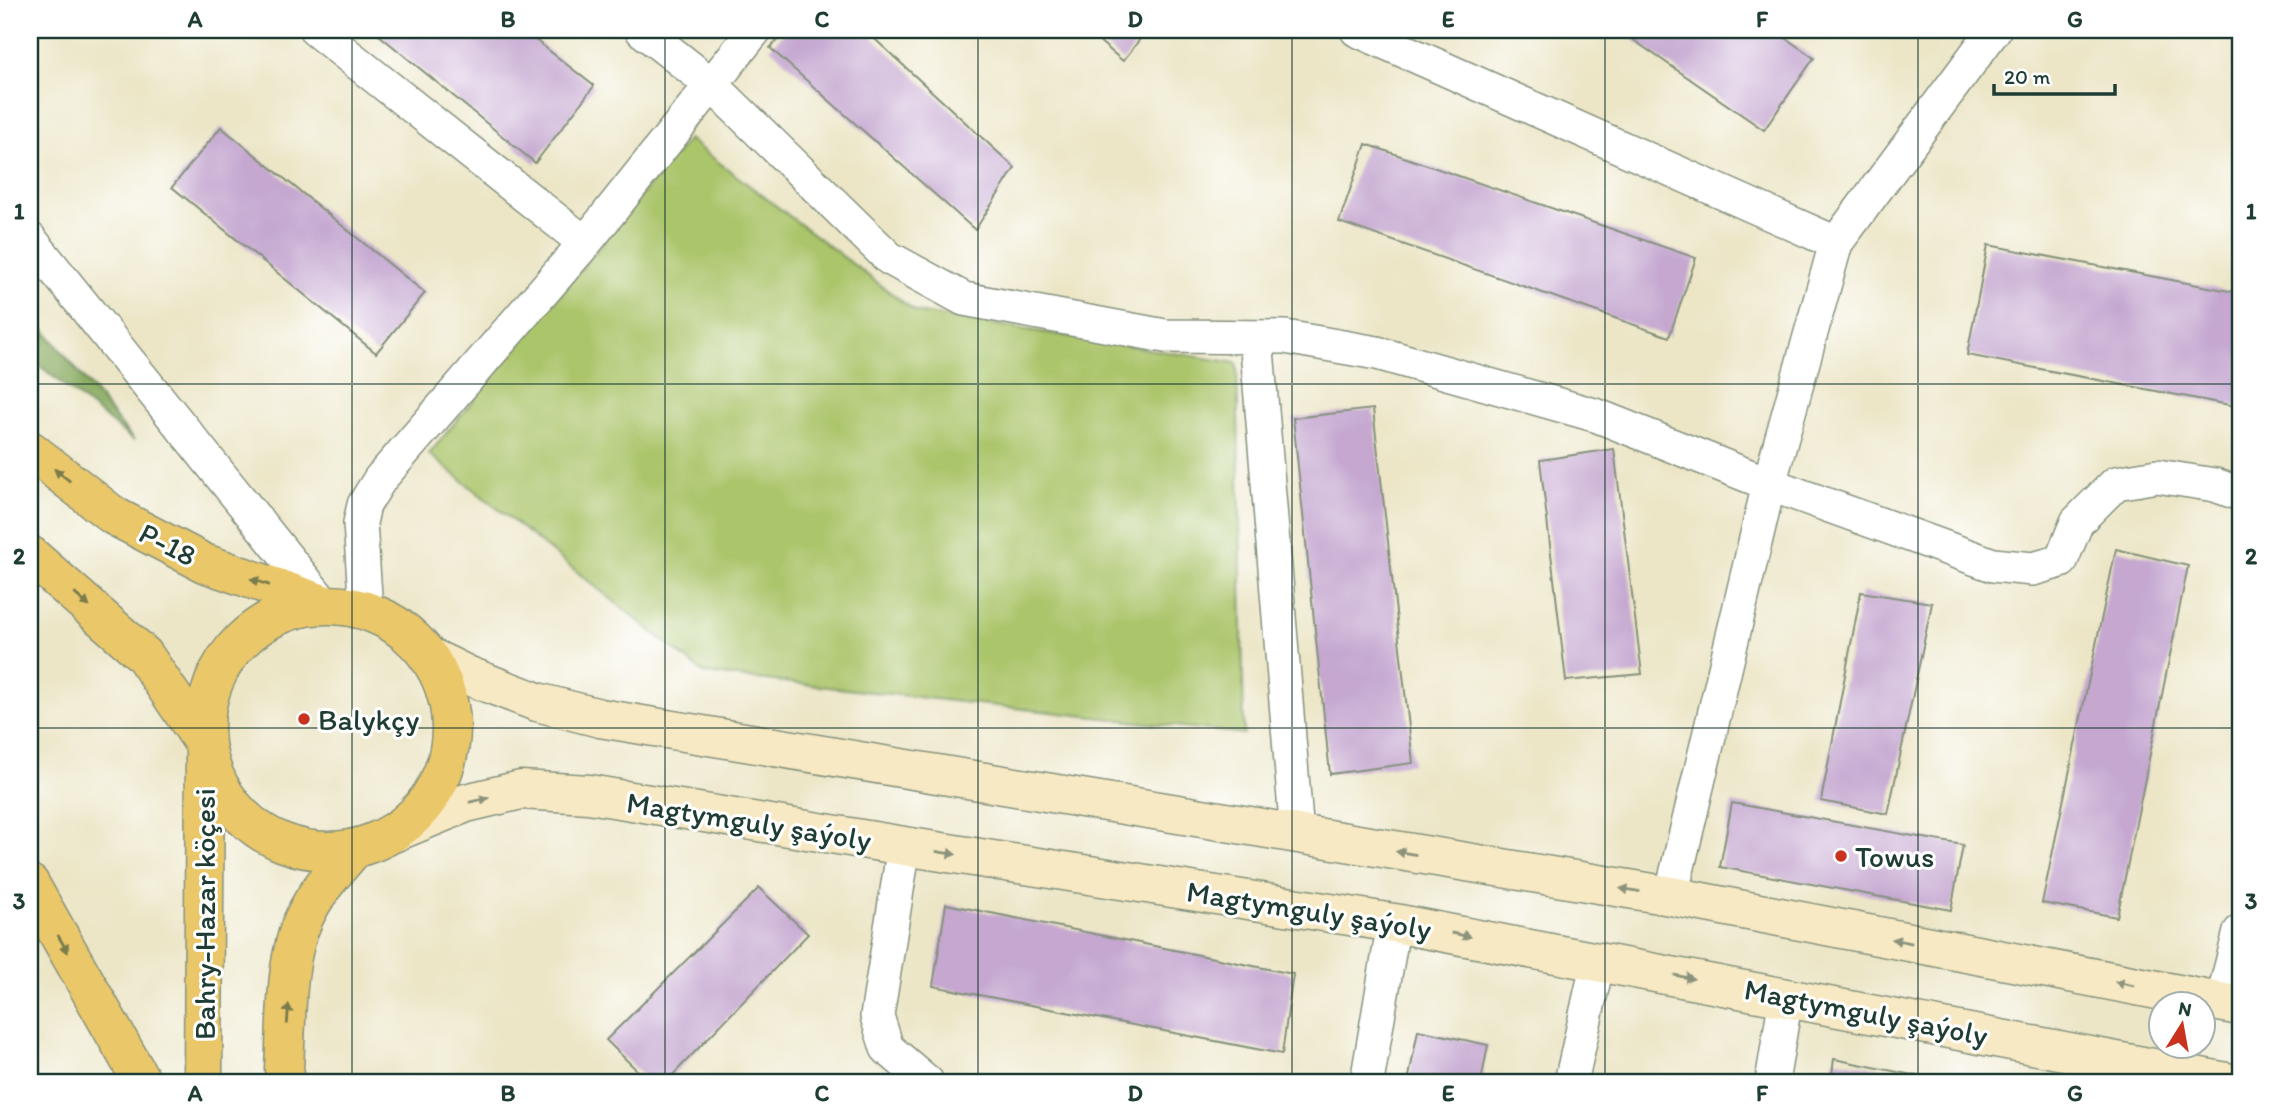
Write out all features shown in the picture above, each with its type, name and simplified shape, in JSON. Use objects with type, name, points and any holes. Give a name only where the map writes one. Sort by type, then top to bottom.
[{"type":"highway","name":"P-18","points":[[30,450],[114,516],[205,563],[325,605],[366,610],[401,629],[430,657],[446,694],[451,733],[443,772],[423,807],[393,833],[355,848],[315,851],[277,840],[242,817],[217,784],[205,745],[144,654],[30,555]]},
{"type":"highway","name":"P-18","points":[[205,745],[206,703],[221,665],[248,633],[284,612],[325,605]]},
{"type":"highway","name":"Bahry-Hazar köçesi","points":[[203,1082],[205,745]]},
{"type":"highway","name":"P-18","points":[[286,1082],[284,1068],[291,964],[303,919],[326,880],[355,848]]},
{"type":"highway","points":[[30,884],[142,1082]]},
{"type":"street","points":[[316,30],[585,243]]},
{"type":"street","points":[[642,30],[712,85],[890,258],[964,299],[1165,336],[1285,337],[1377,353],[1598,416],[1769,484],[1993,565],[2032,569],[2061,561],[2077,522],[2116,483],[2157,476],[2215,485],[2240,494]]},
{"type":"street","points":[[366,610],[360,523],[364,506],[374,488],[585,243],[755,30]]},
{"type":"street","points":[[1357,30],[1836,243]]},
{"type":"street","points":[[1671,897],[1769,484],[1836,243],[1994,30]]},
{"type":"street","points":[[30,239],[325,605]]},
{"type":"street","points":[[1256,337],[1297,835]]},
{"type":"street","points":[[430,657],[469,676],[537,702],[600,718],[1671,897],[2231,1004],[2240,932]]},
{"type":"street","name":"Magtymguly şaýoly","points":[[393,833],[466,803],[521,790],[589,794],[1394,923],[2226,1082]]},
{"type":"street","points":[[904,846],[877,1016],[887,1048],[927,1082]]},
{"type":"street","points":[[1367,1082],[1394,923]]},
{"type":"street","points":[[1571,1082],[1598,961]]},
{"type":"street","points":[[1772,1082],[1786,997]]},
{"type":"green space","points":[[688,139],[916,312],[1237,363],[1244,734],[704,673],[429,454]]},
{"type":"green space","points":[[30,312],[134,441],[30,358]]},
{"type":"building","points":[[373,30],[523,30],[594,86],[535,163]]},
{"type":"building","points":[[787,30],[865,30],[1015,168],[975,230],[770,48]]},
{"type":"building","points":[[1086,30],[1147,30],[1123,61]]},
{"type":"building","points":[[1619,30],[1774,30],[1814,58],[1764,130]]},
{"type":"building","points":[[221,127],[425,293],[376,353],[172,187]]},
{"type":"building","points":[[1366,144],[1696,258],[1669,337],[1339,222]]},
{"type":"building","points":[[1988,245],[2240,293],[2240,407],[1967,355]]},
{"type":"building","points":[[1373,409],[1413,763],[1330,774],[1293,418]]},
{"type":"building","points":[[1614,449],[1642,674],[1566,681],[1540,460]]},
{"type":"building","points":[[2116,549],[2188,566],[2117,917],[2042,903]]},
{"type":"building","points":[[1861,592],[1932,603],[1888,814],[1821,801]]},
{"type":"building","name":"Towus","points":[[1732,803],[1963,845],[1951,910],[1720,867]]},
{"type":"building","points":[[759,888],[808,934],[666,1082],[649,1082],[606,1040]]},
{"type":"building","points":[[946,904],[1293,974],[1282,1054],[933,986]]},
{"type":"building","points":[[1418,1030],[1488,1045],[1481,1082],[1408,1082]]},
{"type":"building","points":[[1834,1059],[1942,1081],[1942,1082],[1831,1082]]},
{"type":"place","name":"Balykçy","points":[[304,719]]},
{"type":"place","name":"Towus","points":[[1841,856]]}]
